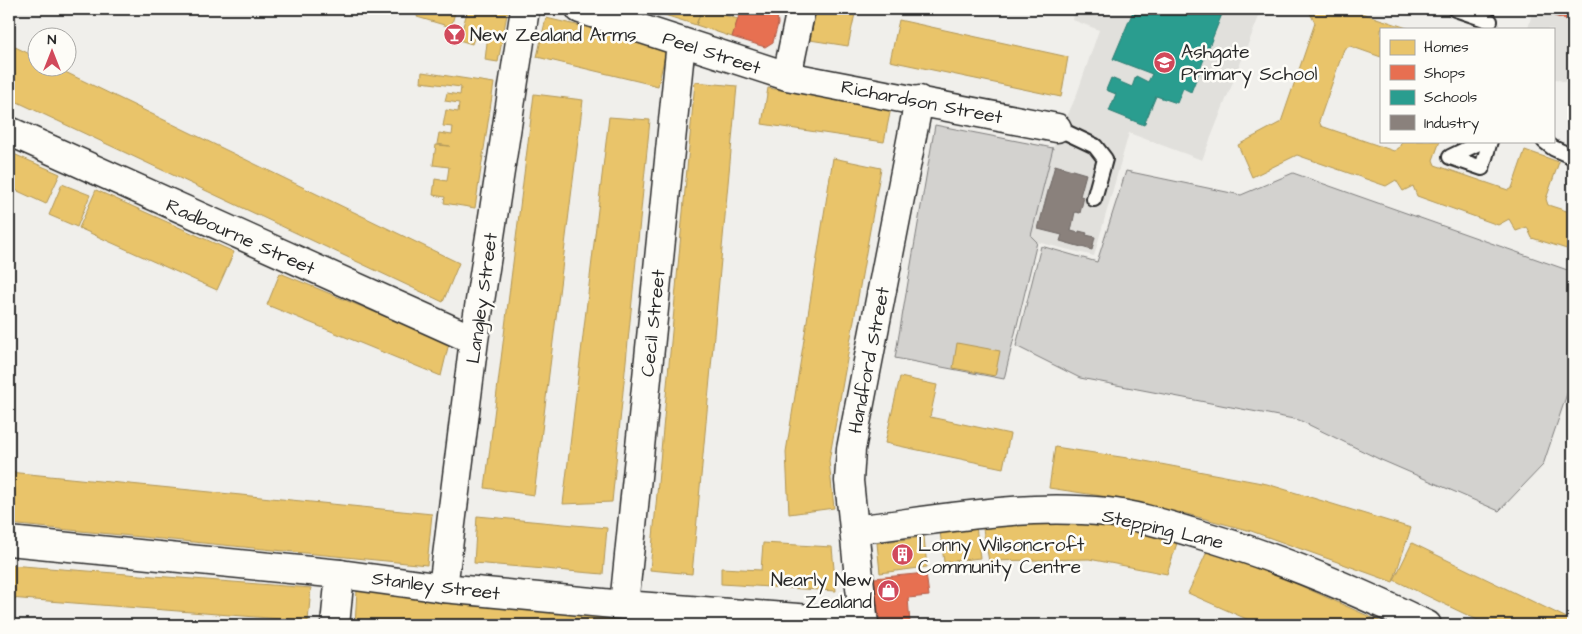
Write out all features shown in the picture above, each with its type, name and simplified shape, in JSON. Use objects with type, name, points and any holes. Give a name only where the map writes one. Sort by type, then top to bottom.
[{"type":"street","name":"Langley Street","points":[[443,588],[474,340],[525,9]]},
{"type":"street","name":"Peel Street","points":[[580,9],[787,76]]},
{"type":"street","points":[[787,76],[801,9]]},
{"type":"street","name":"Cecil Street","points":[[624,605],[681,42]]},
{"type":"street","name":"Richardson Street","points":[[787,76],[1057,128]]},
{"type":"street","name":"Handford Street","points":[[864,624],[849,481],[851,449],[919,100]]},
{"type":"street","name":"Radbourne Street","points":[[9,132],[474,340]]},
{"type":"street","name":"Stepping Lane","points":[[854,530],[991,513],[1023,511],[1083,511],[1130,516],[1239,546],[1282,561],[1427,625]]},
{"type":"street","name":"Stanley Street","points":[[9,541],[340,574],[443,588],[624,605],[864,624]]},
{"type":"street","points":[[335,625],[340,574]]},
{"type":"lane","points":[[1455,9],[1490,19]]},
{"type":"lane","points":[[1057,128],[1095,146],[1105,159],[1094,199]]},
{"type":"lane","points":[[1482,142],[1450,157],[1482,168],[1490,142]]},
{"type":"lane","points":[[1545,142],[1553,148],[1573,157]]},
{"type":"shaded area","name":"Ashgate Primary School","points":[[1075,9],[1262,9],[1202,160],[1129,133],[1094,256],[1037,242],[1031,236],[1053,148],[1077,94],[1099,30],[1073,20]]},
{"type":"shaded area","points":[[1533,9],[1573,9],[1573,75],[1571,84],[1554,78],[1554,28],[1528,28]]},
{"type":"shaded area","points":[[935,125],[1053,148],[1031,236],[1037,242],[1004,379],[895,358]]},
{"type":"shaded area","points":[[1126,171],[1241,195],[1293,173],[1573,272],[1573,376],[1543,465],[1499,511],[1379,459],[1299,420],[1080,378],[1016,346],[1041,246],[1097,262]]},
{"type":"building: Homes","points":[[419,9],[456,9],[451,27],[417,17]]},
{"type":"building: Homes","points":[[468,9],[508,9],[498,62],[485,60],[488,34],[477,30],[472,44],[459,40]]},
{"type":"building: Homes","points":[[646,9],[702,9],[696,25]]},
{"type":"building: Homes","points":[[702,9],[738,19],[732,37],[696,25]]},
{"type":"building: Homes","points":[[816,9],[856,9],[848,46],[810,40]]},
{"type":"building: Homes","points":[[1308,9],[1349,9],[1407,28],[1380,28],[1380,57],[1350,46],[1344,49],[1319,121],[1321,126],[1394,151],[1399,148],[1402,142],[1440,142],[1433,160],[1435,165],[1508,190],[1512,188],[1525,150],[1559,162],[1546,199],[1548,205],[1573,213],[1573,251],[1532,238],[1527,227],[1516,231],[1509,219],[1498,225],[1417,196],[1413,186],[1403,191],[1396,180],[1386,186],[1297,155],[1252,177],[1238,145],[1281,122],[1315,23]]},
{"type":"building: Homes","points":[[546,18],[667,46],[658,86],[537,57]]},
{"type":"building: Homes","points":[[899,20],[1068,57],[1061,97],[890,61]]},
{"type":"building: Homes","points":[[9,44],[28,53],[28,78],[78,78],[459,263],[443,302],[9,98]]},
{"type":"building: Homes","points":[[422,72],[494,83],[475,208],[444,203],[445,197],[433,195],[435,179],[447,181],[449,167],[433,165],[436,145],[450,146],[437,144],[439,133],[452,135],[453,127],[443,126],[446,110],[458,112],[459,103],[445,101],[447,93],[460,95],[461,87],[421,82]]},
{"type":"building: Homes","points":[[695,82],[737,86],[692,574],[650,570]]},
{"type":"building: Homes","points":[[768,88],[891,108],[884,142],[762,124]]},
{"type":"building: Homes","points":[[534,94],[583,100],[534,495],[485,488]]},
{"type":"building: Homes","points":[[609,117],[650,120],[612,502],[563,504]]},
{"type":"building: Homes","points":[[9,152],[60,174],[46,204],[9,187]]},
{"type":"building: Homes","points":[[833,158],[881,168],[829,461],[834,508],[789,514],[786,452]]},
{"type":"building: Homes","points":[[62,184],[90,195],[77,227],[49,215]]},
{"type":"building: Homes","points":[[96,190],[234,252],[217,290],[79,228]]},
{"type":"building: Homes","points":[[280,273],[449,343],[441,376],[267,305]]},
{"type":"building: Homes","points":[[957,343],[1000,351],[995,376],[953,368]]},
{"type":"building: Homes","points":[[9,370],[14,371],[10,402],[9,402]]},
{"type":"building: Homes","points":[[900,377],[937,385],[930,417],[1010,434],[1003,468],[885,443]]},
{"type":"building: Homes","points":[[1055,447],[1134,459],[1267,484],[1411,528],[1393,582],[1251,531],[1115,498],[1049,488]]},
{"type":"building: Homes","points":[[9,472],[432,514],[427,565],[9,524]]},
{"type":"building: Homes","points":[[477,516],[607,528],[603,574],[474,563]]},
{"type":"building: Homes","points":[[982,524],[1104,524],[1178,540],[1167,574],[1089,559],[989,561]]},
{"type":"building: Homes","points":[[976,526],[980,558],[944,562],[940,532]]},
{"type":"building: Homes","name":"Lonny Wilsoncroft Community Centre","points":[[924,537],[927,567],[880,573],[877,543]]},
{"type":"building: Homes","points":[[763,543],[832,547],[836,591],[721,584],[721,568],[761,570]]},
{"type":"building: Homes","points":[[1412,543],[1573,621],[1573,625],[1488,625],[1394,580]]},
{"type":"building: Homes","points":[[1210,545],[1388,625],[1260,625],[1188,593]]},
{"type":"building: Homes","points":[[9,565],[311,588],[308,621],[9,598]]},
{"type":"building: Homes","points":[[357,590],[726,625],[355,625]]},
{"type":"building: Shops","points":[[741,9],[763,9],[777,13],[778,24],[773,42],[765,47],[732,37]]},
{"type":"building: Shops","points":[[1539,9],[1573,9],[1573,19],[1571,21],[1554,16],[1555,14]]},
{"type":"building: Shops","points":[[926,573],[929,596],[908,598],[910,623],[880,625],[874,578]]},
{"type":"building: Schools","points":[[1134,9],[1224,9],[1191,92],[1183,88],[1177,103],[1156,96],[1144,125],[1109,111],[1116,94],[1106,90],[1111,78],[1132,87],[1136,76],[1148,82],[1152,74],[1113,59]]},
{"type":"building: Industry","points":[[1055,165],[1086,174],[1080,196],[1084,197],[1080,213],[1075,212],[1071,231],[1087,233],[1086,235],[1095,237],[1092,250],[1060,241],[1062,235],[1038,229]]},
{"type":"place","name":"New Zealand Arms","points":[[454,34]]},
{"type":"place","name":"Ashgate Primary School","points":[[1165,62]]},
{"type":"place","name":"Lonny Wilsoncroft Community Centre","points":[[902,555]]},
{"type":"place","name":"Nearly New Zealand","points":[[888,590]]}]
